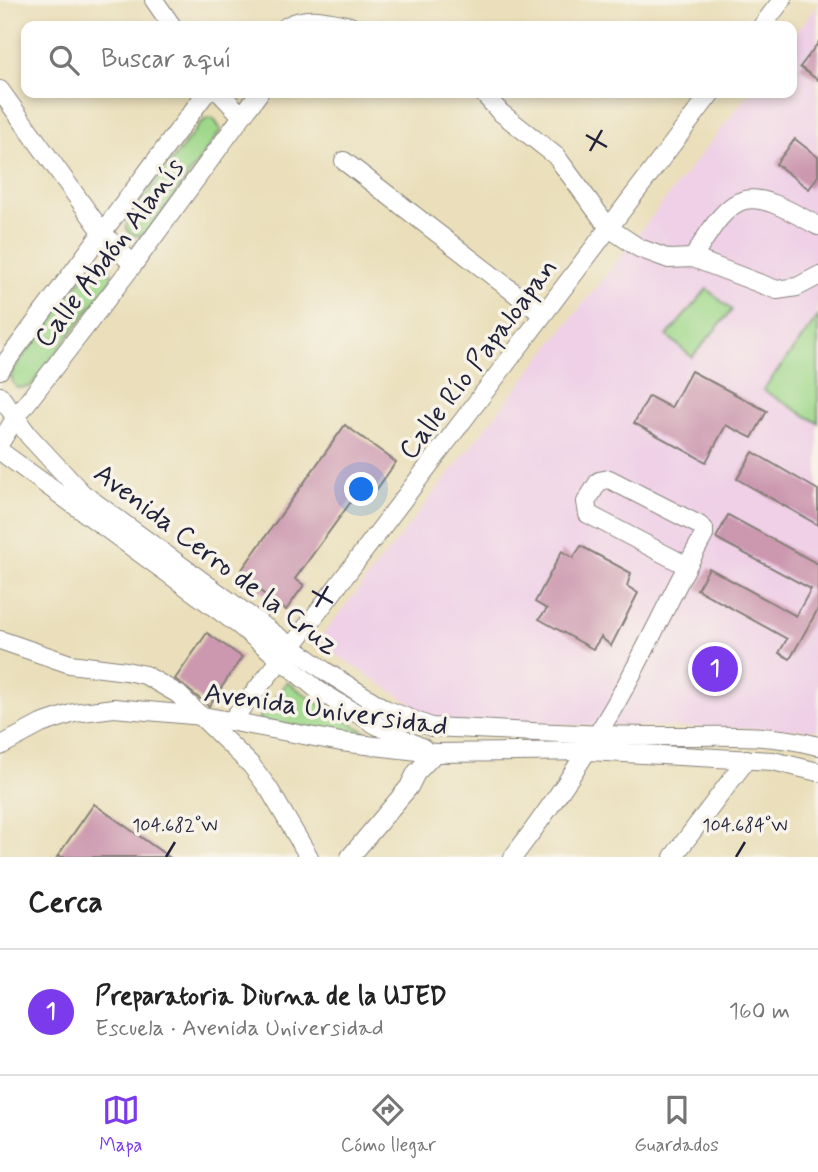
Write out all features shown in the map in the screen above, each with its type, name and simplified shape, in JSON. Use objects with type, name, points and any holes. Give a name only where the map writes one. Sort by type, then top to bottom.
[{"type":"street","points":[[154,0],[169,21]]},
{"type":"street","points":[[766,21],[782,0]]},
{"type":"street","points":[[299,21],[324,21]]},
{"type":"street","points":[[0,90],[103,233],[133,265]]},
{"type":"street","name":"Calle Abdón Alanís","points":[[0,370],[202,98]]},
{"type":"street","points":[[225,98],[242,116]]},
{"type":"street","name":"Calle Abdón Alanís","points":[[0,443],[16,417],[133,265],[255,98]]},
{"type":"street","points":[[487,98],[500,112],[556,156],[608,228],[653,254],[669,259],[693,258],[777,290],[797,287],[818,276]]},
{"type":"street","name":"Calle Río Papaloapan","points":[[232,721],[287,653],[707,98]]},
{"type":"street","points":[[344,161],[542,314]]},
{"type":"street","points":[[693,258],[712,226],[740,200],[754,198],[773,204],[818,226]]},
{"type":"street","name":"Avenida Cerro de la Cruz","points":[[0,396],[29,436],[82,493],[287,653],[319,691],[378,726],[435,754]]},
{"type":"street","name":"Avenida Cerro de la Cruz","points":[[0,451],[240,626],[385,709],[430,727]]},
{"type":"street","points":[[513,857],[550,808],[626,686],[704,535],[704,529],[609,479],[599,481],[586,502],[588,514],[687,566]]},
{"type":"street","points":[[0,640],[70,664],[145,675],[178,694],[251,765],[309,857]]},
{"type":"street","name":"Avenida Universidad","points":[[0,746],[41,724],[74,713],[114,708],[203,716],[341,742],[435,754],[592,743],[748,737],[794,740],[818,746]]},
{"type":"street","name":"Avenida Universidad","points":[[430,727],[773,761],[818,772]]},
{"type":"street","points":[[350,857],[435,754]]},
{"type":"street","points":[[673,857],[747,759]]},
{"type":"shaded area","points":[[817,6],[818,730],[439,722],[317,642],[745,98],[797,98],[797,32]]},
{"type":"green space","points":[[208,118],[214,119],[221,130],[147,233],[138,236],[130,234],[126,227],[128,218],[201,123]]},
{"type":"green space","points":[[103,264],[110,268],[111,281],[30,387],[17,388],[13,384],[13,370],[89,270],[95,265]]},
{"type":"green space","points":[[707,289],[732,310],[692,357],[667,336]]},
{"type":"green space","points":[[818,317],[818,423],[763,390]]},
{"type":"green space","points":[[287,682],[371,735],[370,738],[258,720]]},
{"type":"building","points":[[818,43],[818,80],[800,67]]},
{"type":"building","points":[[795,139],[818,157],[818,176],[809,189],[776,164]]},
{"type":"building","points":[[691,371],[767,411],[752,438],[726,425],[706,462],[634,423],[649,396],[671,408]]},
{"type":"building","points":[[345,425],[396,462],[374,493],[363,485],[295,579],[304,585],[286,610],[238,575]]},
{"type":"building","points":[[753,452],[818,490],[818,525],[737,479]]},
{"type":"building","points":[[728,515],[818,564],[818,609],[790,659],[779,653],[787,639],[697,589],[709,568],[796,616],[811,589],[716,538]]},
{"type":"building","points":[[581,546],[631,573],[627,586],[638,593],[611,646],[601,637],[593,649],[539,619],[547,609],[535,602],[562,551],[573,558]]},
{"type":"building","points":[[207,633],[242,657],[209,706],[175,679]]},
{"type":"building","points":[[94,804],[169,857],[57,857]]},
{"type":"place","name":"Preparatoria Diurna de la UJED","points":[[715,669]]}]
